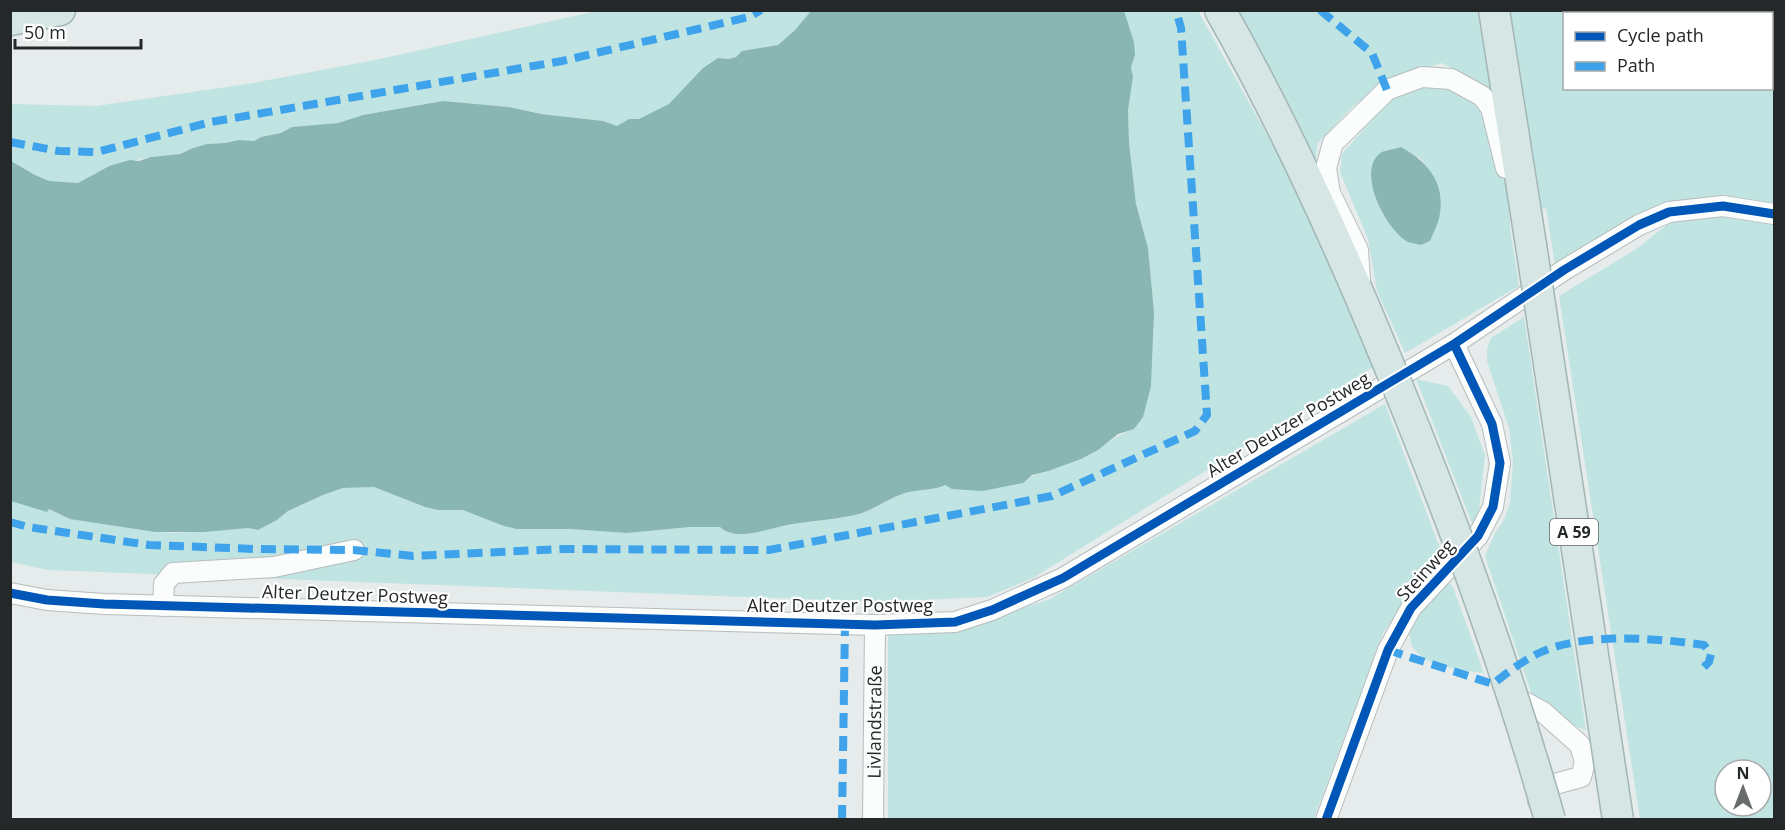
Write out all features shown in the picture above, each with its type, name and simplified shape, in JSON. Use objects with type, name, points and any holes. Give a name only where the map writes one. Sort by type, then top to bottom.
[{"type":"highway","points":[[10,20],[60,10]]},
{"type":"highway","points":[[1220,10],[1275,115],[1360,297],[1420,441],[1464,556],[1504,672],[1550,819]]},
{"type":"highway","name":"A 59","points":[[1494,10],[1618,819]]},
{"type":"street","points":[[1360,297],[1358,250],[1330,193],[1326,168],[1333,143],[1387,90],[1422,77],[1450,79],[1482,96],[1491,108],[1506,170],[1519,175]]},
{"type":"street","name":"Alter Deutzer Postweg","points":[[10,593],[47,600],[163,606],[875,625],[956,622],[992,610],[1063,578],[1454,344],[1564,270],[1639,225],[1669,212],[1723,206],[1774,214]]},
{"type":"street","name":"Steinweg","points":[[1326,819],[1388,650],[1410,608],[1478,536],[1493,507],[1500,463],[1492,424],[1454,344]]},
{"type":"street","points":[[163,606],[164,584],[173,573],[274,567],[354,550]]},
{"type":"street","name":"Livlandstraße","points":[[873,819],[875,625]]},
{"type":"street","points":[[1493,684],[1543,712],[1580,745],[1585,762],[1581,777],[1551,785],[1538,801],[1539,819]]},
{"type":"shaded area","points":[[597,11],[811,11],[778,45],[742,51],[736,57],[729,59],[718,58],[703,68],[670,104],[639,119],[629,119],[617,126],[603,121],[541,114],[509,107],[443,101],[364,115],[338,123],[292,127],[281,133],[261,137],[254,141],[239,140],[207,144],[180,154],[151,157],[108,166],[78,183],[49,181],[11,161],[10,104],[96,106],[247,84],[375,60]]},
{"type":"shaded area","points":[[811,11],[1124,11],[1134,42],[1135,55],[1131,67],[1133,77],[1128,110],[1129,142],[1136,204],[1148,248],[1154,312],[1151,386],[1143,417],[1134,429],[1118,434],[1098,450],[1081,459],[1032,475],[1023,483],[982,491],[952,489],[945,485],[905,493],[859,514],[744,534],[725,531],[720,527],[690,527],[627,533],[570,529],[516,529],[463,510],[438,510],[425,507],[374,487],[343,488],[323,495],[288,511],[258,530],[248,528],[204,532],[155,532],[70,519],[49,509],[47,512],[11,501],[11,161],[49,181],[78,183],[109,166],[130,160],[139,161],[151,157],[180,154],[207,144],[239,140],[254,141],[261,137],[281,133],[292,127],[338,123],[363,115],[443,101],[509,107],[541,114],[603,121],[617,126],[629,119],[639,119],[669,104],[703,68],[718,58],[729,59],[736,57],[742,51],[778,45]]},
{"type":"shaded area","points":[[1124,11],[1198,11],[1286,169],[1376,365],[1033,578],[987,597],[877,602],[48,570],[11,562],[11,501],[86,521],[155,532],[174,533],[248,528],[258,530],[288,511],[323,495],[343,488],[374,487],[425,507],[463,510],[516,529],[570,529],[627,533],[690,527],[720,527],[725,531],[744,534],[859,514],[905,493],[945,485],[1022,483],[1036,474],[1084,457],[1134,429],[1154,312],[1148,248],[1136,204],[1129,142],[1128,110],[1133,77],[1131,67],[1135,55]]},
{"type":"shaded area","points":[[1228,11],[1477,11],[1492,90],[1442,63],[1399,75],[1352,107],[1317,144],[1316,160],[1310,162]]},
{"type":"shaded area","points":[[1510,11],[1774,11],[1774,207],[1723,198],[1555,265],[1546,208],[1542,209]]},
{"type":"shaded area","points":[[1444,84],[1467,95],[1485,113],[1494,153],[1507,190],[1519,286],[1405,353],[1377,291],[1368,239],[1340,172],[1342,154],[1392,97],[1417,85]],"holes":[[[1419,157],[1428,168],[1438,188],[1440,206],[1430,241],[1421,245],[1407,241],[1394,230],[1384,216],[1372,186],[1371,171]]]},
{"type":"shaded area","points":[[1401,147],[1426,166],[1432,173],[1440,191],[1440,213],[1437,223],[1430,241],[1421,245],[1408,242],[1399,236],[1383,213],[1372,185],[1371,172],[1374,160],[1382,152]]},
{"type":"shaded area","points":[[1721,215],[1774,222],[1774,819],[1640,819],[1559,296],[1638,248],[1674,219]]},
{"type":"shaded area","points":[[1524,317],[1586,730],[1538,713],[1485,556],[1495,533],[1505,518],[1510,502],[1513,462],[1509,428],[1487,361],[1487,349],[1491,338]]},
{"type":"shaded area","points":[[1416,379],[1448,386],[1471,417],[1485,455],[1479,510],[1473,526]]},
{"type":"shaded area","points":[[1385,404],[1443,556],[1433,563],[1383,633],[1314,819],[888,820],[888,635],[957,628],[1048,600]]},
{"type":"shaded area","points":[[1446,584],[1453,587],[1484,673],[1434,663],[1415,650],[1410,640],[1411,627],[1416,615]]},
{"type":"marked path","points":[[10,142],[59,151],[97,152],[211,122],[562,61],[749,17],[761,10]]},
{"type":"marked path","points":[[10,522],[28,527],[149,545],[354,550],[413,556],[563,549],[769,550],[1052,496],[1195,431],[1207,415],[1181,28],[1176,10]]},
{"type":"marked path","points":[[1320,10],[1372,53],[1387,90]]},
{"type":"marked path","points":[[842,820],[845,624]]},
{"type":"marked path","points":[[1388,650],[1493,684],[1515,667],[1557,646],[1598,639],[1665,640],[1704,645],[1711,654],[1709,662],[1701,670]]},
{"type":"cycle path","points":[[10,593],[47,600],[104,604],[875,625],[955,622],[992,610],[1063,578],[1454,344],[1564,270],[1639,225],[1669,212],[1723,206],[1774,214]]},
{"type":"cycle path","points":[[1326,820],[1388,650],[1411,608],[1478,536],[1493,507],[1500,463],[1492,424],[1454,344]]}]
